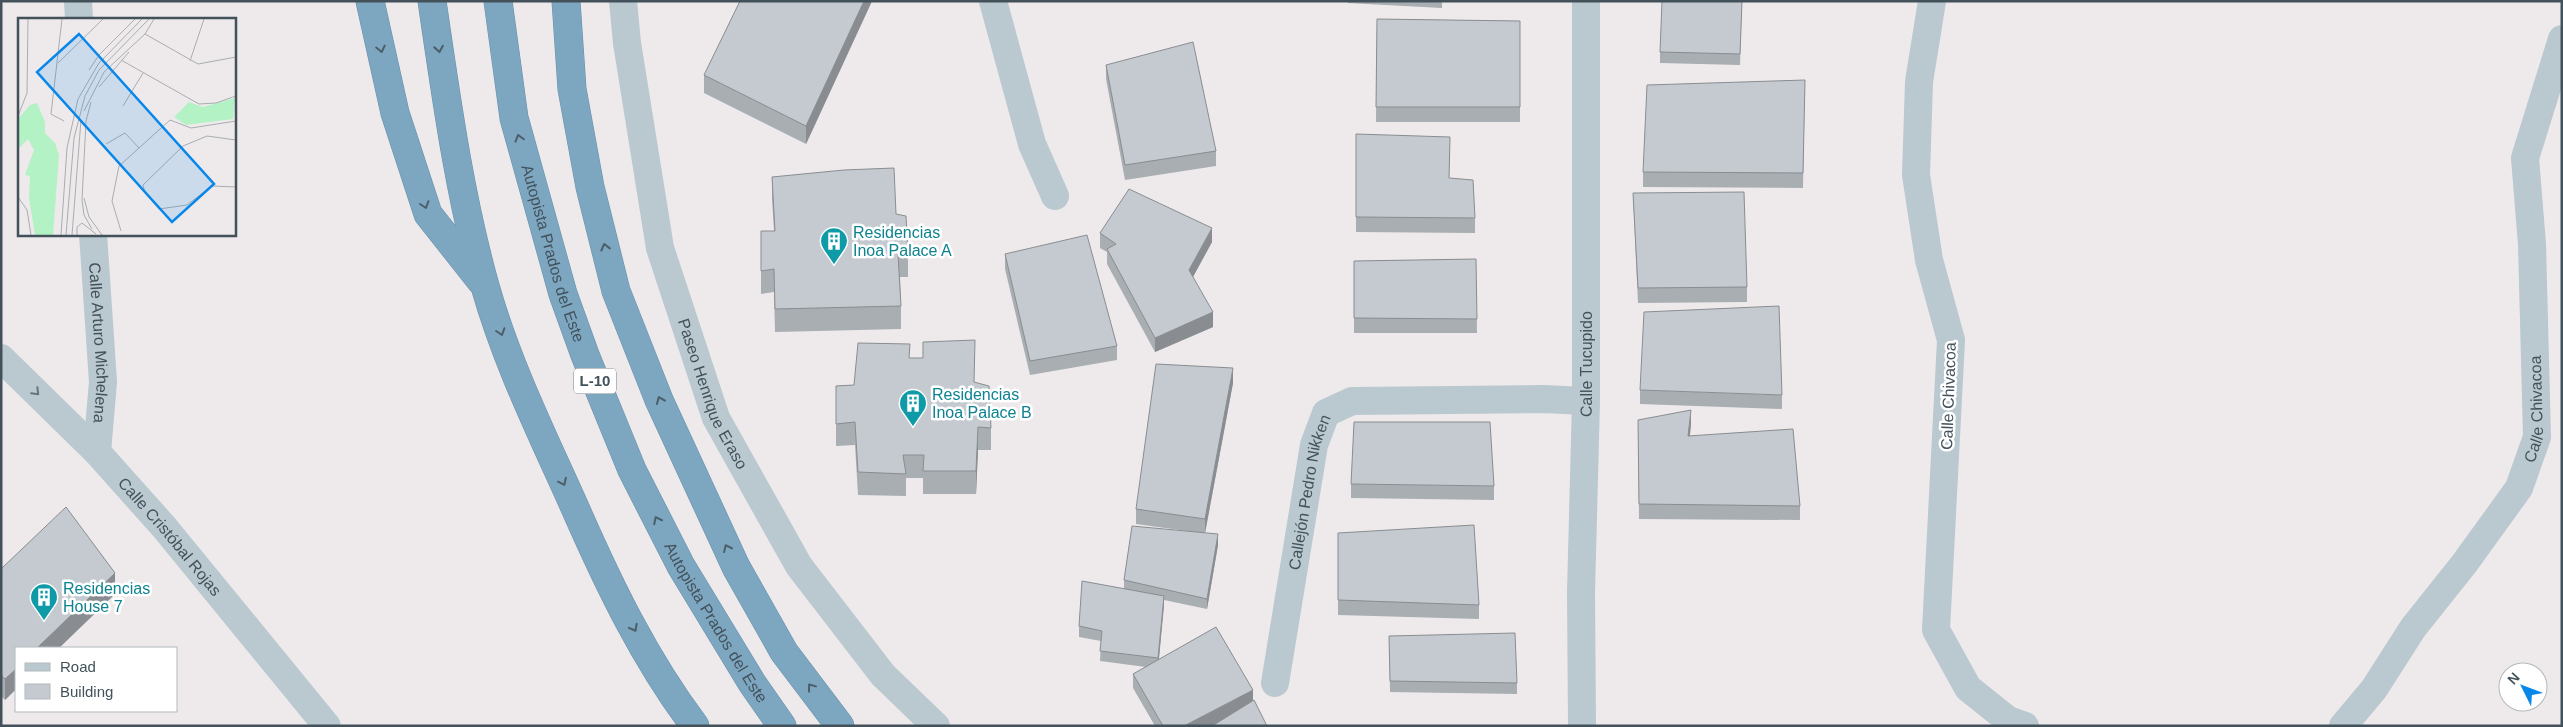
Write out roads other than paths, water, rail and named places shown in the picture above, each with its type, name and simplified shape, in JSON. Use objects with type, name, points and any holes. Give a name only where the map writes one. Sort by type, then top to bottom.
[{"type":"highway","points":[[370,1],[395,113],[428,214],[485,286]]},
{"type":"highway","points":[[432,1],[460,176],[485,286],[535,424],[601,567],[644,647],[695,726]]},
{"type":"highway","name":"Autopista Prados del Este","points":[[498,1],[514,118],[563,294],[585,355],[632,470],[681,566],[752,683],[782,726]]},
{"type":"highway","points":[[566,1],[572,89],[590,187],[616,291],[660,400],[736,567],[784,652],[840,726]]},
{"type":"street","points":[[78,1],[79,18]]},
{"type":"street","name":"Paseo Henrique Eraso","points":[[623,1],[627,44],[660,248],[716,418],[799,566],[883,674],[936,726]]},
{"type":"street","points":[[993,1],[1032,144],[1056,196]]},
{"type":"street","name":"Calle Tucupido","points":[[1582,726],[1581,592],[1586,401],[1586,1]]},
{"type":"street","name":"Calle Chivacoa","points":[[1932,1],[1919,82],[1916,175],[1928,260],[1951,340],[1936,630],[1968,688],[2008,720],[2025,726]]},
{"type":"street","name":"Calle Chivacoa","points":[[2344,726],[2374,689],[2413,628],[2464,564],[2519,488],[2536,437],[2532,244],[2525,158],[2562,39]]},
{"type":"street","name":"Calle Arturo Michelena","points":[[93,235],[103,382],[97,452]]},
{"type":"street","name":"Calle Cristóbal Rojas","points":[[1,358],[97,452],[164,527],[327,726]]},
{"type":"street","name":"Callejón Pedro Nikken","points":[[1275,683],[1314,445],[1326,413],[1352,401],[1542,399],[1586,401]]},
{"type":"place","name":"Residencias Inoa Palace A","points":[[834,265]]},
{"type":"place","name":"Residencias Inoa Palace B","points":[[913,427]]},
{"type":"place","name":"Residencias House 7","points":[[44,621]]}]
